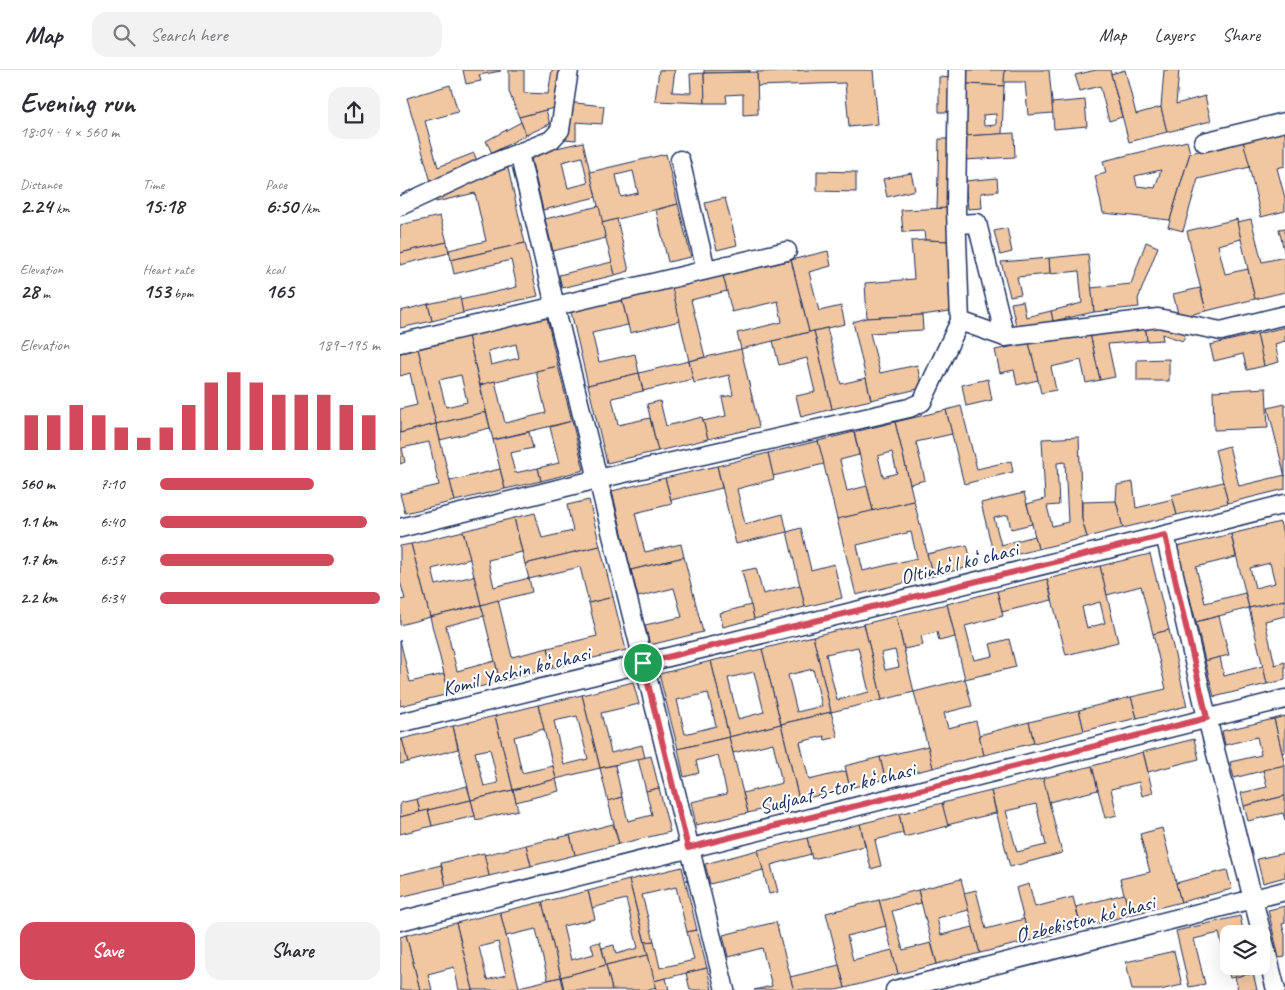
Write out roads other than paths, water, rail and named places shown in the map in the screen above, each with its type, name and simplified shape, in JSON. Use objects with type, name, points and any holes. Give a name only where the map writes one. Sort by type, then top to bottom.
[{"type":"street","points":[[400,206],[488,165],[551,140],[560,130],[569,70]]},
{"type":"street","points":[[400,528],[598,479],[908,408],[922,402],[960,321],[957,224],[958,70]]},
{"type":"street","points":[[1204,142],[1285,122]]},
{"type":"street","points":[[519,153],[688,848],[725,990]]},
{"type":"street","points":[[680,160],[706,270]]},
{"type":"street","points":[[957,224],[977,223],[1005,336]]},
{"type":"street","points":[[400,343],[787,251]]},
{"type":"street","points":[[960,321],[1005,336],[1158,318],[1221,331],[1285,315]]},
{"type":"street","name":"Oltinkoʻl koʻchasi","points":[[643,663],[1285,504]]},
{"type":"street","points":[[1165,535],[1207,718],[1276,990]]},
{"type":"street","name":"Komil Yashin koʻchasi","points":[[400,723],[643,663]]},
{"type":"street","name":"Sudjaat 5-tor koʻchasi","points":[[400,921],[1285,699]]},
{"type":"street","name":"Oʻzbekiston koʻchasi","points":[[895,990],[1285,892]]}]
